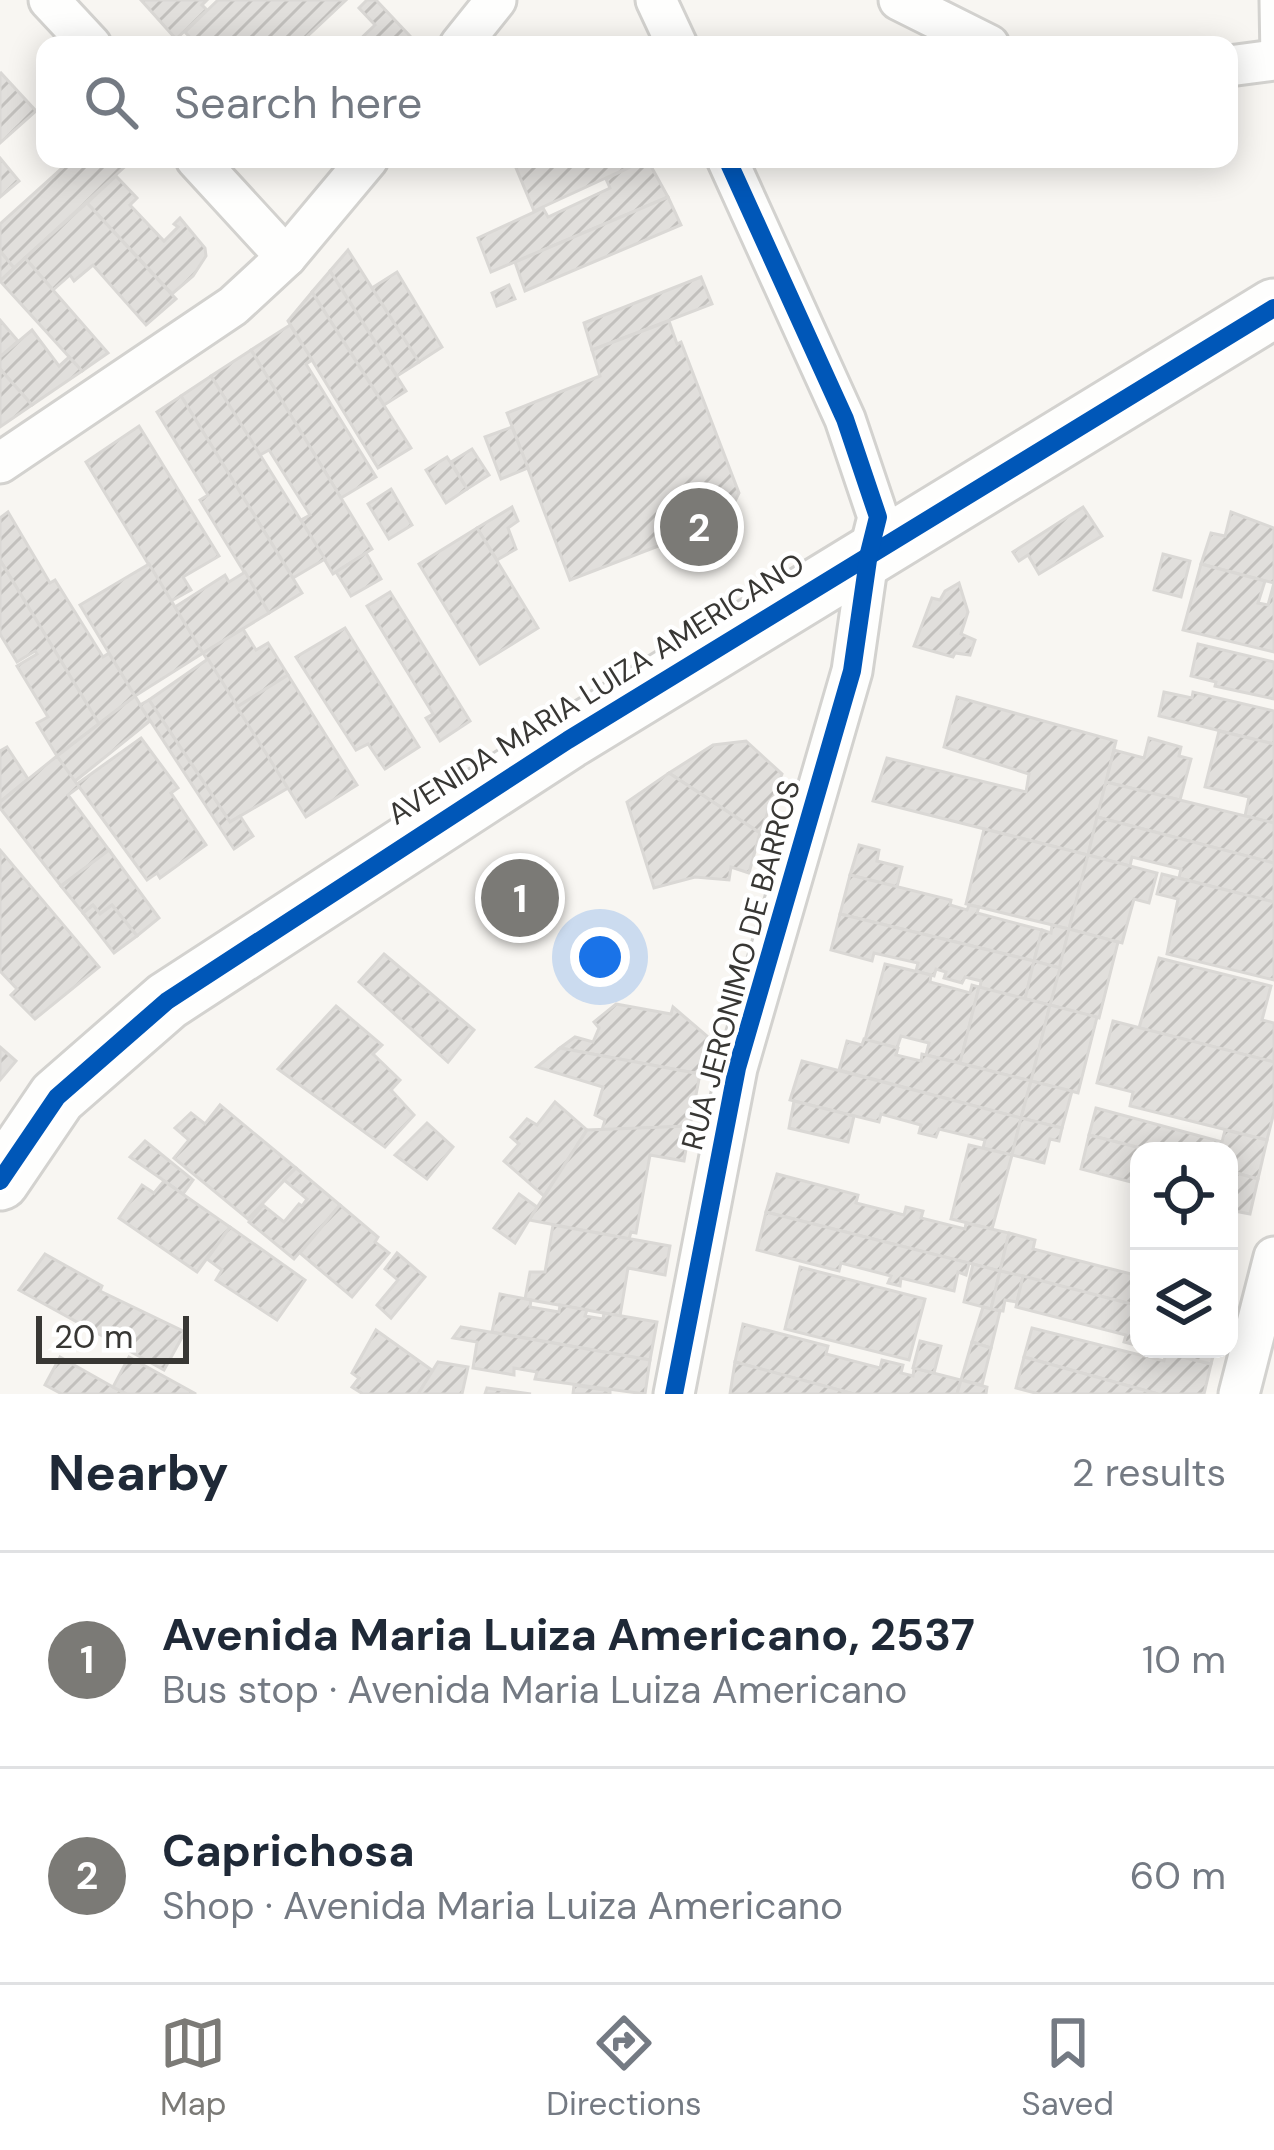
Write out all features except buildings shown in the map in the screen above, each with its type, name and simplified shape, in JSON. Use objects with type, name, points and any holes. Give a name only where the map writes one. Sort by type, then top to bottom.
[{"type":"main road","name":"AVENIDA MARIA LUIZA AMERICANO","points":[[0,1181],[57,1097],[166,1001],[530,764],[1274,308]]},
{"type":"street","points":[[50,0],[83,36]]},
{"type":"street","points":[[467,36],[496,0]]},
{"type":"street","points":[[656,0],[673,36]]},
{"type":"street","points":[[899,0],[971,36]]},
{"type":"street","points":[[1238,65],[1273,60]]},
{"type":"street","points":[[204,168],[286,257]]},
{"type":"street","points":[[0,463],[233,306],[286,257],[360,168]]},
{"type":"street","name":"RUA JERONIMO DE BARROS","points":[[674,1394],[737,1068],[852,671],[878,517],[845,419],[731,168]]},
{"type":"street","points":[[1239,1394],[1274,1257]]},
{"type":"lane","points":[[1271,0],[1273,60]]},
{"type":"cycle path","points":[[674,1394],[737,1068],[852,671],[878,517],[845,419],[731,168]]},
{"type":"cycle path","points":[[0,1181],[57,1097],[167,1001],[568,740],[1274,308]]},
{"type":"place","name":"Caprichosa","points":[[699,527]]},
{"type":"place","name":"Avenida Maria Luiza Americano, 2537","points":[[520,898]]}]
